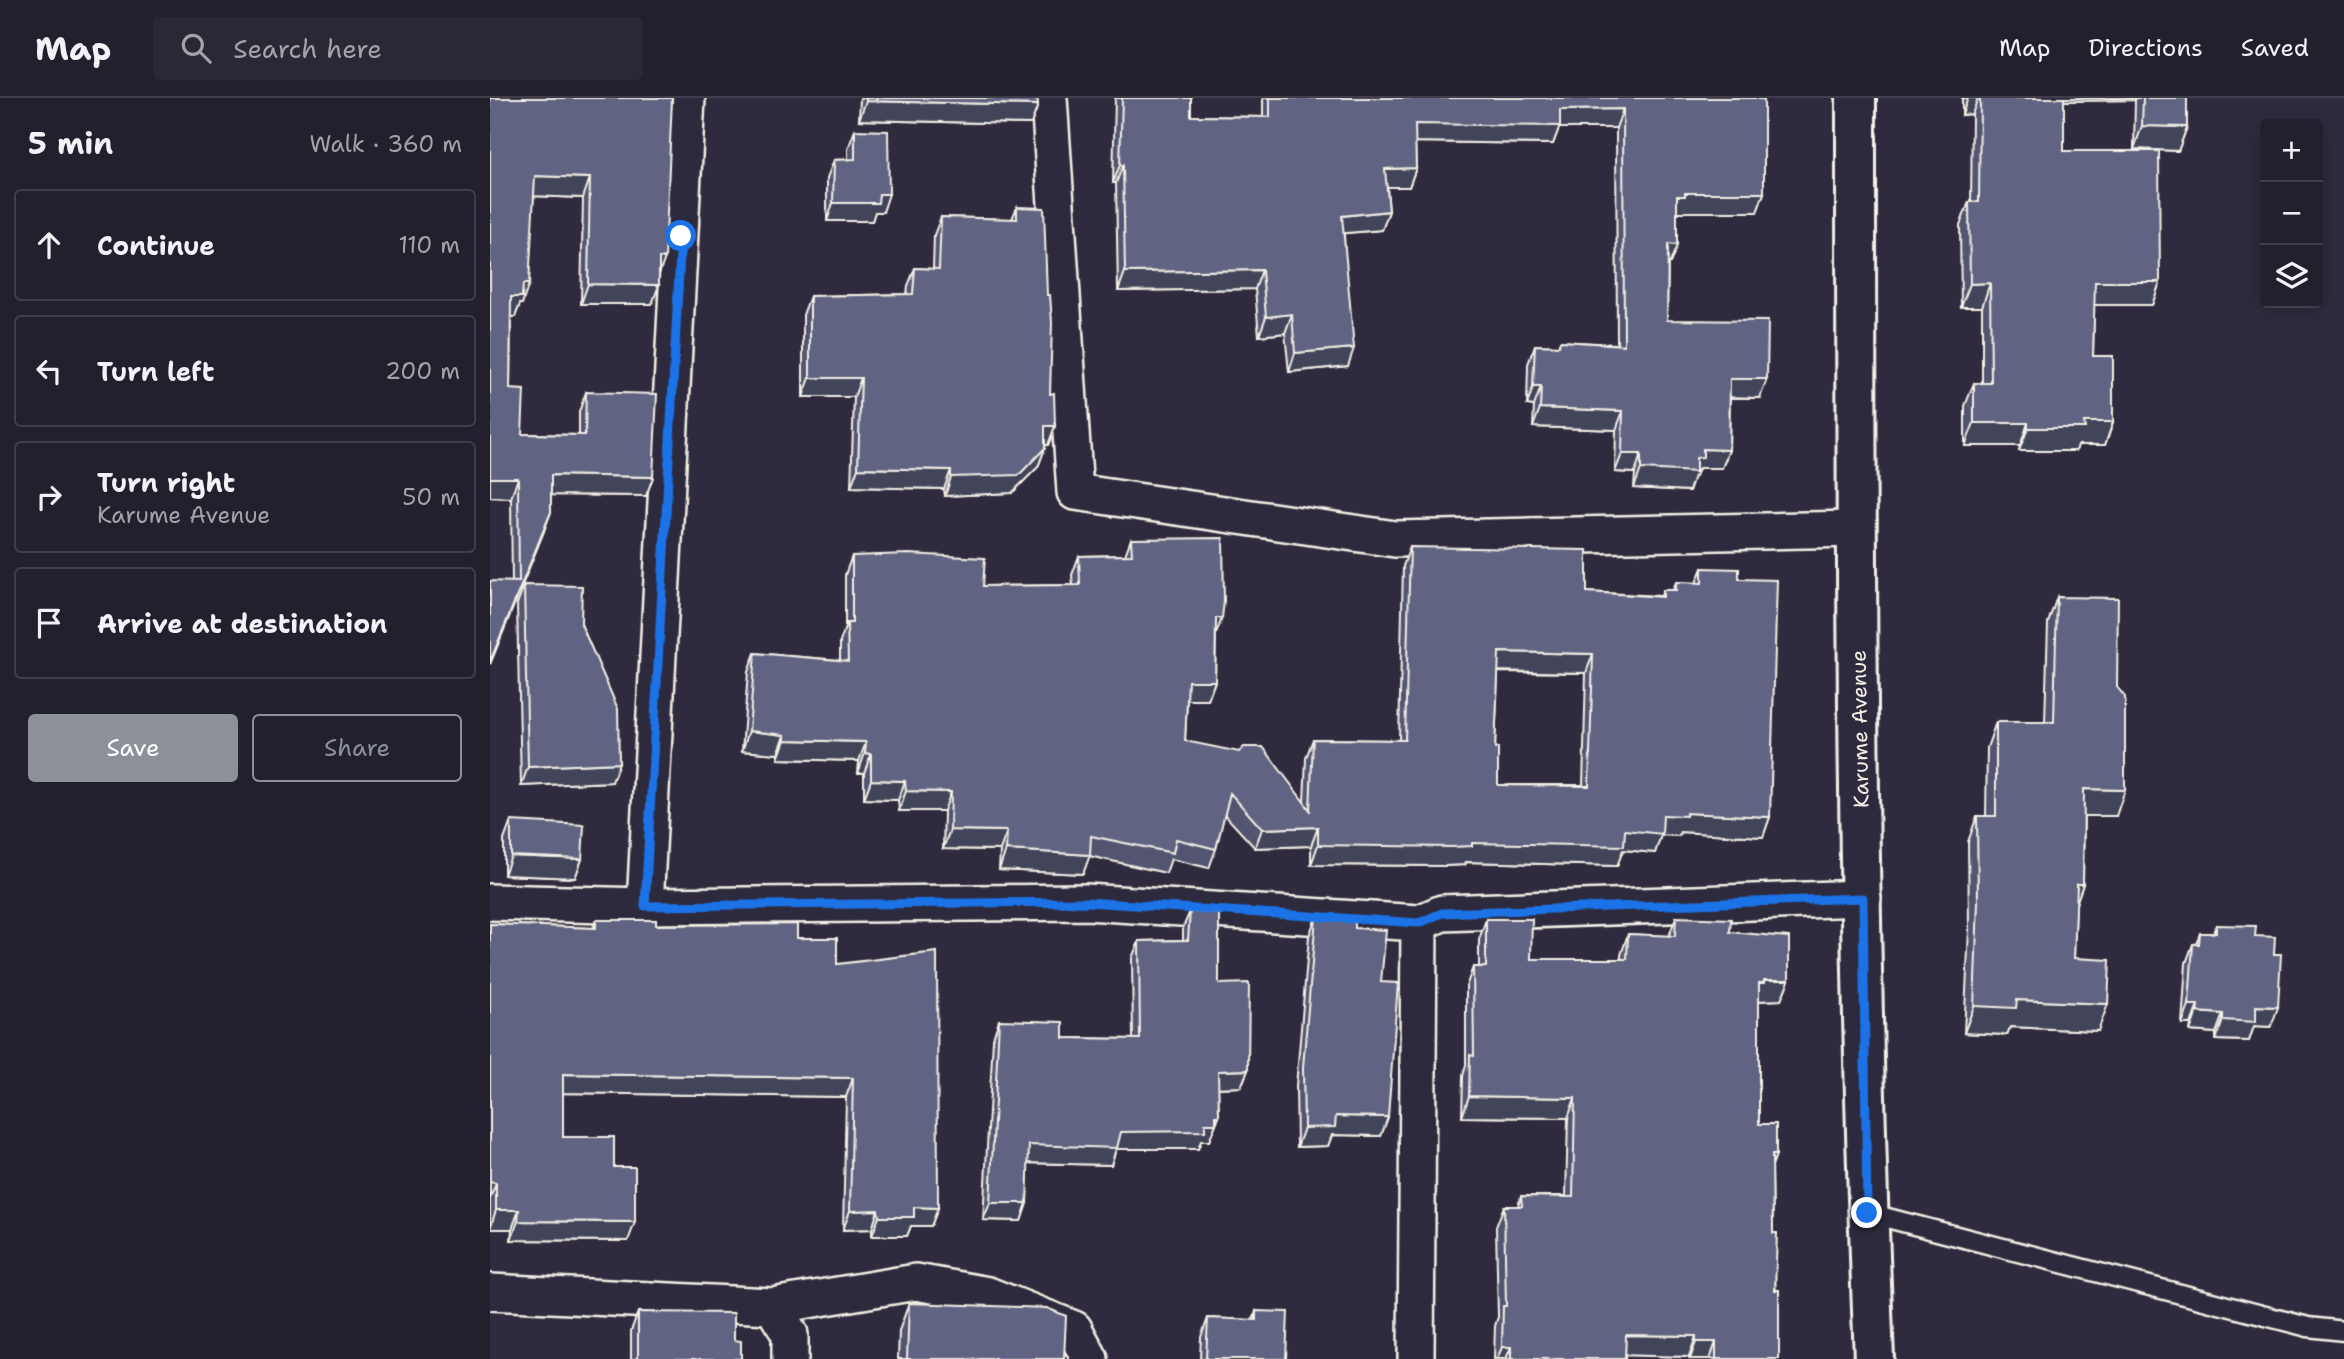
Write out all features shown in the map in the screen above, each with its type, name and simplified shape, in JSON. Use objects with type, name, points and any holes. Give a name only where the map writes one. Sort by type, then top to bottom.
[{"type":"main road","name":"Karume Avenue","points":[[1856,98],[1856,529],[1867,1213],[1874,1359]]},
{"type":"street","points":[[645,906],[687,98]]},
{"type":"street","points":[[1049,98],[1075,492],[1395,539],[1856,529]]},
{"type":"street","points":[[490,902],[645,906],[1086,902],[1419,923],[1442,913],[1863,898]]},
{"type":"street","points":[[1416,1359],[1419,923]]},
{"type":"street","points":[[490,1292],[772,1306],[916,1282],[988,1295],[1074,1329],[1090,1359]]},
{"type":"street","points":[[772,1306],[790,1335],[790,1359]]},
{"type":"lane","points":[[1867,1213],[2308,1327],[2344,1331]]},
{"type":"building","points":[[490,98],[672,98],[665,258],[659,258],[659,285],[588,284],[590,178],[535,176],[529,284],[523,284],[522,297],[511,297],[510,389],[524,390],[522,434],[585,435],[586,392],[657,394],[653,477],[551,475],[551,512],[490,662],[490,581],[519,582],[518,478],[490,478]]},
{"type":"building","points":[[866,98],[1037,98],[1038,105],[866,101]]},
{"type":"building","points":[[1122,98],[1191,98],[1191,116],[1270,117],[1270,98],[1764,99],[1764,193],[1685,193],[1685,196],[1677,196],[1677,245],[1668,244],[1667,320],[1768,321],[1767,379],[1730,379],[1729,450],[1703,449],[1703,457],[1696,458],[1696,472],[1641,469],[1641,454],[1622,454],[1623,411],[1540,408],[1541,387],[1533,387],[1535,345],[1559,346],[1560,341],[1624,345],[1623,109],[1560,110],[1560,126],[1415,124],[1416,168],[1385,169],[1389,211],[1342,216],[1354,348],[1295,353],[1292,314],[1266,317],[1262,270],[1125,272],[1123,165],[1120,165]]},
{"type":"building","points":[[1980,98],[2064,98],[2064,151],[2159,151],[2160,282],[2095,282],[2093,356],[2113,356],[2113,422],[2084,422],[2085,428],[2028,428],[2028,423],[1974,423],[1974,383],[1991,383],[1990,283],[1970,284],[1969,202],[1979,202]]},
{"type":"building","points":[[2143,98],[2187,98],[2187,127],[2142,126]]},
{"type":"building","points":[[855,130],[888,131],[889,194],[879,194],[878,203],[833,203],[834,160],[855,159]]},
{"type":"building","points":[[1017,207],[1044,208],[1047,295],[1050,295],[1052,322],[1050,394],[1054,393],[1055,426],[1045,426],[1045,448],[1019,475],[951,477],[951,470],[858,468],[861,378],[810,378],[810,296],[913,294],[915,268],[939,269],[941,217],[1017,219]]},
{"type":"building","points":[[1223,538],[1224,601],[1222,618],[1216,618],[1215,681],[1188,681],[1185,741],[1239,752],[1244,747],[1263,747],[1310,810],[1313,739],[1405,740],[1410,547],[1587,550],[1587,592],[1663,597],[1663,590],[1676,590],[1676,582],[1702,583],[1702,568],[1739,569],[1739,579],[1777,580],[1770,817],[1686,813],[1686,816],[1663,815],[1662,834],[1625,830],[1624,846],[1472,843],[1472,846],[1452,847],[1318,845],[1318,827],[1262,829],[1230,793],[1216,849],[1176,839],[1173,853],[1091,836],[1090,855],[1006,850],[1007,831],[950,830],[951,792],[906,791],[905,781],[871,780],[871,754],[865,753],[866,742],[785,740],[785,735],[749,731],[755,653],[848,661],[847,623],[852,623],[852,556],[908,554],[985,558],[983,586],[1080,585],[1079,556],[1132,555],[1131,539]],"holes":[[[1499,652],[1593,654],[1589,786],[1498,785],[1498,748],[1495,748]]]},
{"type":"building","points":[[524,585],[582,586],[581,624],[618,709],[619,763],[528,767]]},
{"type":"building","points":[[2057,597],[2118,598],[2117,687],[2125,697],[2125,790],[2084,789],[2083,884],[2077,884],[2074,958],[2110,960],[2108,1004],[2017,1000],[2016,1008],[1974,1006],[1978,902],[1977,816],[1996,816],[1996,722],[2054,722]]},
{"type":"building","points":[[511,821],[584,825],[582,859],[511,856]]},
{"type":"building","points":[[1190,911],[1219,913],[1219,984],[1249,983],[1248,1070],[1218,1071],[1219,1116],[1216,1116],[1216,1124],[1205,1124],[1205,1131],[1121,1132],[1117,1148],[1029,1145],[1027,1203],[990,1203],[999,1020],[1063,1022],[1063,1038],[1140,1039],[1139,941],[1188,940]]},
{"type":"building","points":[[1316,917],[1355,920],[1355,928],[1386,930],[1381,982],[1398,983],[1388,1117],[1336,1116],[1335,1127],[1304,1128],[1303,1067]]},
{"type":"building","points":[[1676,917],[1731,919],[1730,932],[1789,937],[1789,980],[1764,980],[1764,983],[1759,983],[1759,1124],[1776,1124],[1776,1155],[1772,1155],[1773,1233],[1777,1233],[1775,1290],[1779,1290],[1779,1359],[1716,1359],[1716,1342],[1696,1342],[1696,1336],[1626,1335],[1625,1359],[1511,1359],[1511,1347],[1502,1347],[1503,1306],[1506,1306],[1504,1206],[1522,1206],[1521,1196],[1573,1197],[1575,1098],[1469,1096],[1470,1055],[1474,1056],[1473,967],[1486,967],[1486,919],[1532,919],[1531,959],[1627,959],[1628,934],[1675,936]]},
{"type":"building","points":[[596,920],[656,920],[656,925],[797,924],[797,938],[837,938],[837,964],[937,952],[938,1208],[914,1207],[914,1217],[879,1217],[878,1210],[850,1211],[853,1078],[563,1074],[563,1137],[614,1137],[614,1167],[635,1167],[635,1222],[518,1221],[519,1210],[496,1210],[496,1183],[490,1182],[490,924],[596,928]]},
{"type":"building","points":[[2216,925],[2256,926],[2255,936],[2275,937],[2274,954],[2281,954],[2278,1007],[2256,1006],[2256,1022],[2223,1020],[2223,1014],[2197,1012],[2198,1005],[2189,1005],[2193,944],[2199,944],[2200,933],[2216,933]]},
{"type":"building","points":[[909,1303],[1047,1308],[1066,1316],[1064,1359],[907,1359]]},
{"type":"building","points":[[1256,1311],[1288,1312],[1286,1359],[1206,1359],[1208,1318],[1256,1320]]},
{"type":"building","points":[[638,1312],[734,1313],[734,1340],[741,1341],[741,1359],[638,1359]]},
{"type":"route","points":[[681,236],[645,906],[1086,902],[1419,923],[1442,913],[1863,898],[1867,1213]]}]
